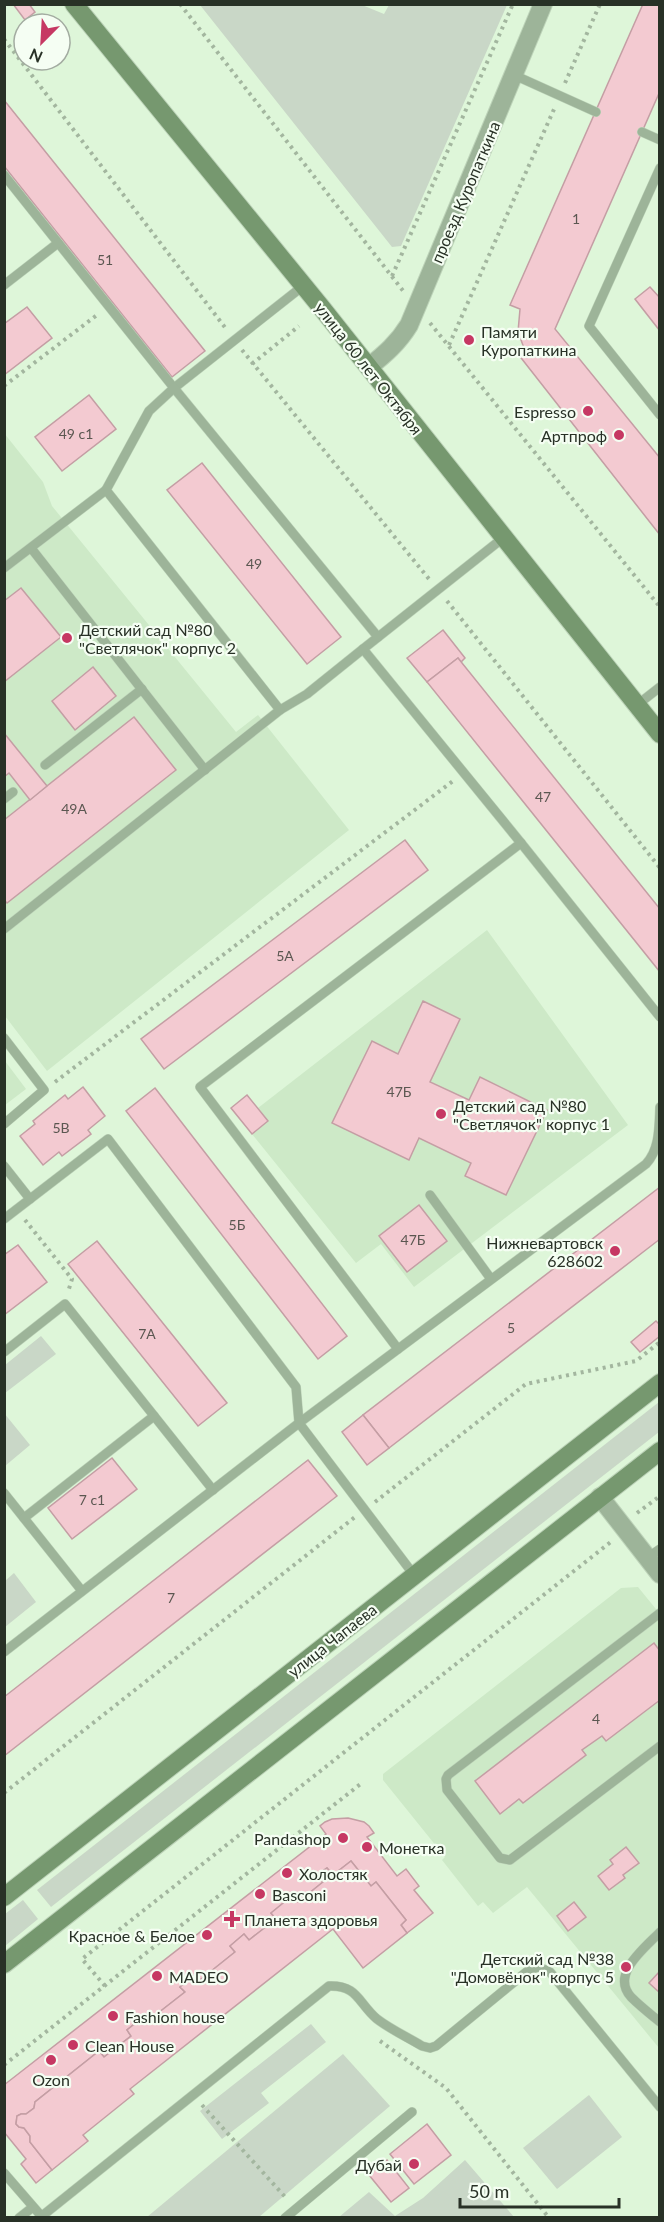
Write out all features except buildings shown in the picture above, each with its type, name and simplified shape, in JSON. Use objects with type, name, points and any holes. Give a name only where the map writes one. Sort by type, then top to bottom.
[{"type":"main road","name":"улица 60 лет Октября","points":[[76,5],[369,367],[660,734]]},
{"type":"main road","name":"улица Чапаева","points":[[4,1897],[660,1383]]},
{"type":"main road","points":[[4,1964],[660,1451]]},
{"type":"street","name":"проезд Куропаткина","points":[[369,367],[400,339],[417,308],[543,4]]},
{"type":"street","points":[[600,1497],[624,1528],[653,1553],[660,1574]]},
{"type":"lane","points":[[514,75],[596,112]]},
{"type":"lane","points":[[642,132],[660,140]]},
{"type":"lane","points":[[660,168],[590,326],[660,415]]},
{"type":"lane","points":[[4,175],[174,388],[378,637]]},
{"type":"lane","points":[[4,285],[58,243]]},
{"type":"lane","points":[[4,568],[106,490],[149,411],[234,339],[303,286]]},
{"type":"lane","points":[[106,490],[280,710]]},
{"type":"lane","points":[[4,929],[280,710],[307,694],[503,538]]},
{"type":"lane","points":[[31,548],[206,770]]},
{"type":"lane","points":[[363,649],[660,1017]]},
{"type":"lane","points":[[637,705],[660,687]]},
{"type":"lane","points":[[45,765],[142,690]]},
{"type":"lane","points":[[4,799],[13,792]]},
{"type":"lane","points":[[398,1349],[200,1087],[521,843]]},
{"type":"lane","points":[[4,1038],[44,1090],[4,1124]]},
{"type":"lane","points":[[4,1652],[299,1423],[646,1164],[653,1157],[660,1107]]},
{"type":"lane","points":[[4,1219],[108,1139],[296,1387],[299,1423],[414,1575]]},
{"type":"lane","points":[[4,1166],[30,1199]]},
{"type":"lane","points":[[429,1196],[491,1279]]},
{"type":"lane","points":[[4,1352],[65,1304],[213,1490]]},
{"type":"lane","points":[[24,1518],[154,1416]]},
{"type":"lane","points":[[4,1493],[82,1592]]},
{"type":"lane","points":[[660,1613],[448,1775],[446,1785],[447,1790],[500,1858],[510,1860],[660,1746]]},
{"type":"lane","points":[[660,1932],[628,1967],[625,1976],[626,1988],[630,1996],[660,2022]]},
{"type":"lane","points":[[4,2173],[42,2217],[329,1986],[346,1987],[354,1992],[377,2019],[429,2048],[436,2046],[530,1969],[539,1967],[550,1972],[660,2107]]},
{"type":"lane","points":[[285,2217],[412,2112]]},
{"type":"lane","points":[[19,2217],[33,2207]]},
{"type":"path","points":[[180,4],[417,308],[660,607]]},
{"type":"path","points":[[392,276],[513,4]]},
{"type":"path","points":[[449,345],[600,4]]},
{"type":"path","points":[[4,39],[252,364],[438,590],[660,868]]},
{"type":"path","points":[[4,386],[108,306]]},
{"type":"path","points":[[252,364],[299,326]]},
{"type":"path","points":[[44,1090],[464,773]]},
{"type":"path","points":[[17,1209],[72,1279],[65,1304]]},
{"type":"path","points":[[4,1793],[526,1384],[636,1361],[660,1342]]},
{"type":"path","points":[[105,1986],[82,1959],[610,1544],[637,1513],[660,1496]]},
{"type":"path","points":[[4,2065],[363,1782]]},
{"type":"path","points":[[380,2041],[446,2088],[549,2217]]},
{"type":"path","points":[[193,2095],[296,2209]]},
{"type":"shaded area","points":[[200,5],[362,5],[384,14],[389,5],[507,5],[401,246],[392,247]]},
{"type":"shaded area","points":[[4,433],[43,482],[52,506],[236,732],[258,715],[349,830],[47,1071],[5,1016]]},
{"type":"shaded area","name":"Детский сад №80 \"Светлячок\" корпус 1","points":[[487,930],[628,1125],[414,1287],[381,1244],[356,1263],[252,1134],[268,1121],[258,1108]]},
{"type":"shaded area","points":[[5,1061],[26,1089],[5,1105]]},
{"type":"shaded area","points":[[41,1336],[56,1354],[5,1393],[5,1365]]},
{"type":"shaded area","points":[[659,1402],[659,1432],[51,1907],[37,1890]]},
{"type":"shaded area","points":[[4,1413],[30,1445],[5,1466],[4,1466]]},
{"type":"shaded area","points":[[14,1573],[36,1602],[5,1627],[5,1581]]},
{"type":"shaded area","points":[[638,1587],[660,1614],[659,2048],[527,1887],[493,1913],[483,1902],[478,1906],[442,1860],[445,1857],[383,1780],[383,1774],[621,1588]]},
{"type":"shaded area","points":[[23,1900],[38,1919],[5,1946],[5,1914]]},
{"type":"shaded area","points":[[311,2024],[326,2042],[261,2093],[269,2103],[222,2139],[200,2111]]},
{"type":"shaded area","points":[[343,2054],[390,2106],[259,2217],[147,2217]]},
{"type":"shaded area","points":[[589,2095],[622,2137],[557,2189],[523,2148]]},
{"type":"shaded area","points":[[465,2160],[514,2217],[339,2217],[369,2192],[395,2216],[423,2198]]},
{"type":"place","name":"Памяти Куропаткина","points":[[469,340]]},
{"type":"place","name":"Espresso","points":[[588,411]]},
{"type":"place","name":"Артпроф","points":[[619,435]]},
{"type":"place","name":"Детский сад №80 \"Светлячок\" корпус 2","points":[[67,638]]},
{"type":"place","name":"Детский сад №80 \"Светлячок\" корпус 1","points":[[441,1114]]},
{"type":"place","name":"Нижневартовск 628602","points":[[615,1251]]},
{"type":"place","name":"Pandashop","points":[[343,1838]]},
{"type":"place","name":"Монетка","points":[[367,1847]]},
{"type":"place","name":"Холостяк","points":[[287,1873]]},
{"type":"place","name":"Basconi","points":[[260,1894]]},
{"type":"place","name":"Планета здоровья","points":[[232,1919]]},
{"type":"place","name":"Красное & Белое","points":[[207,1935]]},
{"type":"place","name":"Детский сад №38 \"Домовёнок\" корпус 5","points":[[626,1967]]},
{"type":"place","name":"MADEO","points":[[157,1976]]},
{"type":"place","name":"Fashion house","points":[[113,2016]]},
{"type":"place","name":"Clean House","points":[[73,2045]]},
{"type":"place","name":"Ozon","points":[[51,2060]]},
{"type":"place","name":"Дубай","points":[[414,2164]]}]
